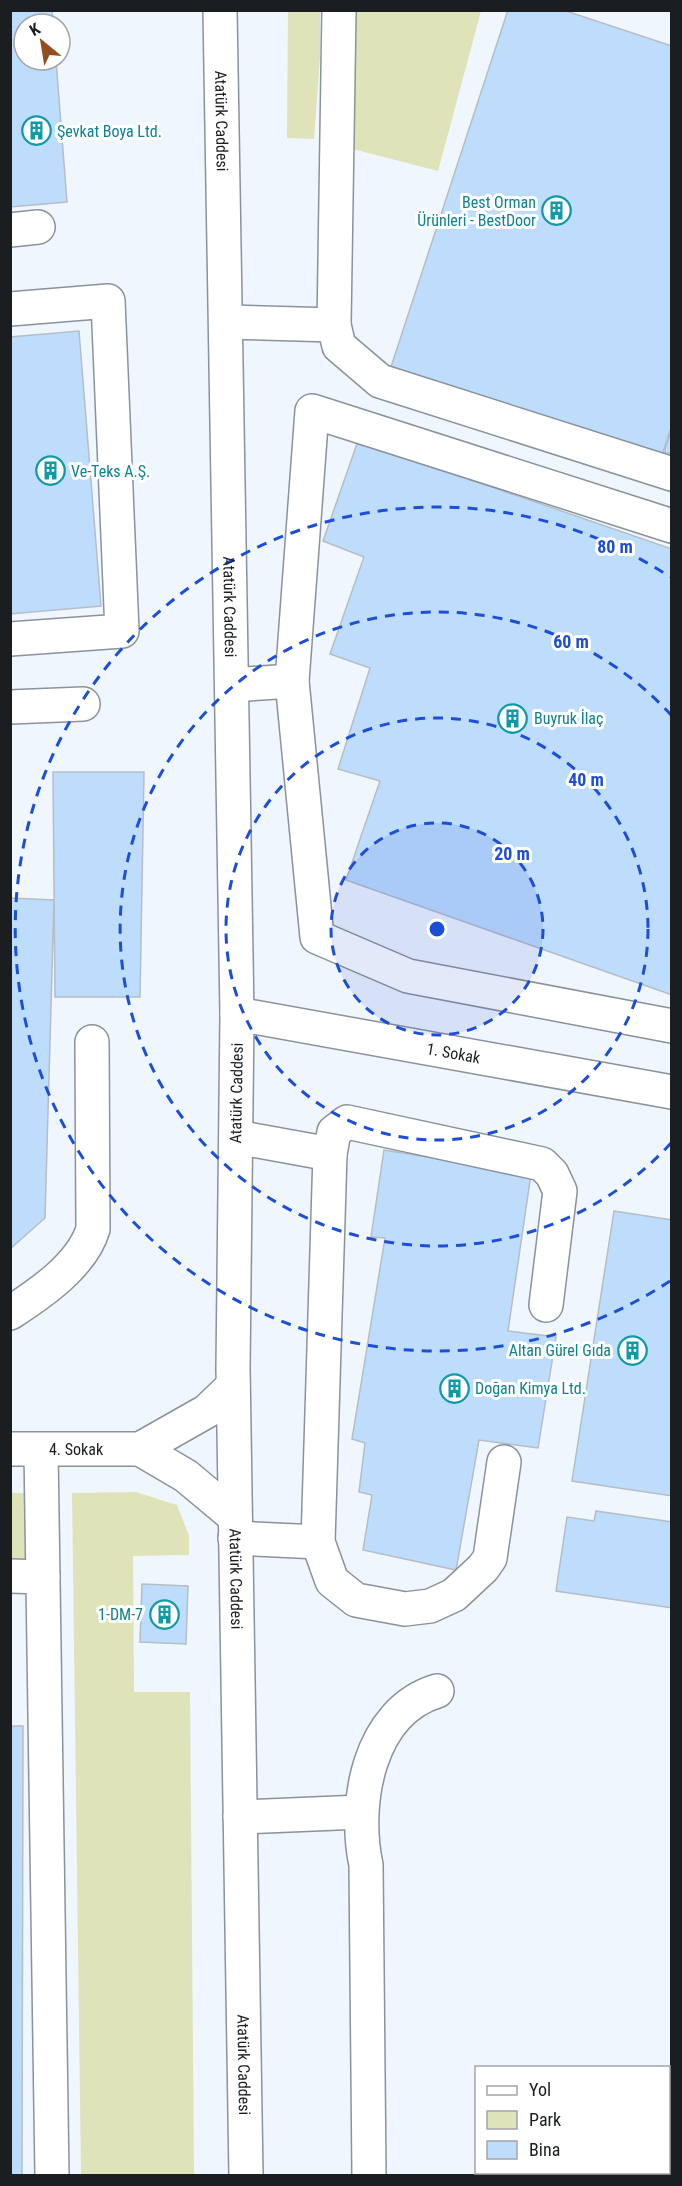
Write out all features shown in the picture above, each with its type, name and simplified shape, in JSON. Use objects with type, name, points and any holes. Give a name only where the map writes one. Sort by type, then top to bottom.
[{"type":"street","name":"Atatürk Caddesi","points":[[220,10],[237,1014],[233,1386],[246,2175]]},
{"type":"street","points":[[339,10],[334,325],[339,345],[380,381],[672,474]]},
{"type":"street","points":[[10,309],[108,301],[122,632],[10,639]]},
{"type":"street","points":[[227,322],[334,325]]},
{"type":"street","points":[[672,526],[312,411],[292,681],[317,937],[408,976],[672,1026]]},
{"type":"street","points":[[232,685],[292,681]]},
{"type":"street","points":[[10,707],[83,704]]},
{"type":"street","name":"1. Sokak","points":[[237,1014],[672,1092]]},
{"type":"street","points":[[10,1313],[69,1266],[88,1246],[93,1229],[92,1042]]},
{"type":"street","points":[[504,1462],[490,1558],[483,1568],[454,1595],[430,1606],[405,1609],[356,1599],[332,1581],[318,1542],[330,1154],[334,1132],[347,1122],[542,1164],[552,1174],[560,1191],[546,1305]]},
{"type":"street","points":[[236,1137],[330,1154]]},
{"type":"street","points":[[140,1449],[207,1411],[233,1386]]},
{"type":"street","points":[[26,1449],[43,1577],[52,2175]]},
{"type":"street","name":"4. Sokak","points":[[26,1449],[140,1449]]},
{"type":"street","points":[[140,1449],[186,1476],[235,1528],[318,1542]]},
{"type":"street","points":[[10,1576],[43,1577]]},
{"type":"street","points":[[369,2175],[366,1866],[360,1839],[360,1812],[367,1776],[386,1727],[406,1706],[436,1691]]},
{"type":"street","points":[[240,1817],[360,1812]]},
{"type":"green space","points":[[288,11],[320,11],[320,56],[314,139],[287,138]]},
{"type":"green space","points":[[354,11],[481,11],[438,171],[349,148]]},
{"type":"green space","points":[[136,1492],[177,1505],[189,1536],[189,1555],[133,1556],[134,1692],[190,1692],[194,2175],[81,2175],[72,1493]]},
{"type":"green space","points":[[11,1493],[26,1493],[27,1577],[11,1579]]},
{"type":"building","name":"Şevkat Boya Ltd.","points":[[10,10],[52,10],[52,12],[12,12],[12,72],[57,72],[67,202],[10,207]]},
{"type":"building","name":"Best Orman Ürünleri - BestDoor","points":[[508,10],[563,10],[672,46],[672,425],[659,464],[388,376]]},
{"type":"building","name":"Ve-Teks A.Ş.","points":[[79,331],[101,606],[10,614],[10,337]]},
{"type":"building","points":[[672,428],[672,454],[664,452]]},
{"type":"building","name":"Buyruk İlaç","points":[[358,441],[672,549],[672,995],[346,880],[380,781],[338,769],[370,668],[330,654],[364,557],[323,541]]},
{"type":"building","points":[[53,772],[144,772],[140,997],[55,997]]},
{"type":"building","points":[[10,898],[54,900],[45,1218],[10,1249]]},
{"type":"building","name":"Doğan Kimya Ltd.","points":[[384,1150],[531,1174],[508,1331],[556,1337],[538,1448],[479,1440],[456,1570],[363,1550],[372,1495],[359,1492],[365,1443],[352,1439],[385,1238],[371,1237]]},
{"type":"building","name":"Altan Gürel Gıda","points":[[614,1211],[672,1220],[672,1496],[572,1481]]},
{"type":"building","points":[[596,1511],[672,1522],[672,1608],[556,1591],[567,1517],[594,1521]]},
{"type":"building","name":"1-DM-7","points":[[142,1584],[188,1586],[186,1644],[140,1642]]},
{"type":"building","points":[[10,1726],[23,1726],[22,2176],[10,2176]]},
{"type":"place","name":"Şevkat Boya Ltd.","points":[[36,131]]},
{"type":"place","name":"Best Orman Ürünleri - BestDoor","points":[[557,211]]},
{"type":"place","name":"Ve-Teks A.Ş.","points":[[50,471]]},
{"type":"place","name":"Buyruk İlaç","points":[[513,718]]},
{"type":"place","name":"Altan Gürel Gıda","points":[[632,1350]]},
{"type":"place","name":"Doğan Kimya Ltd.","points":[[454,1388]]},
{"type":"place","name":"1-DM-7","points":[[164,1614]]}]
